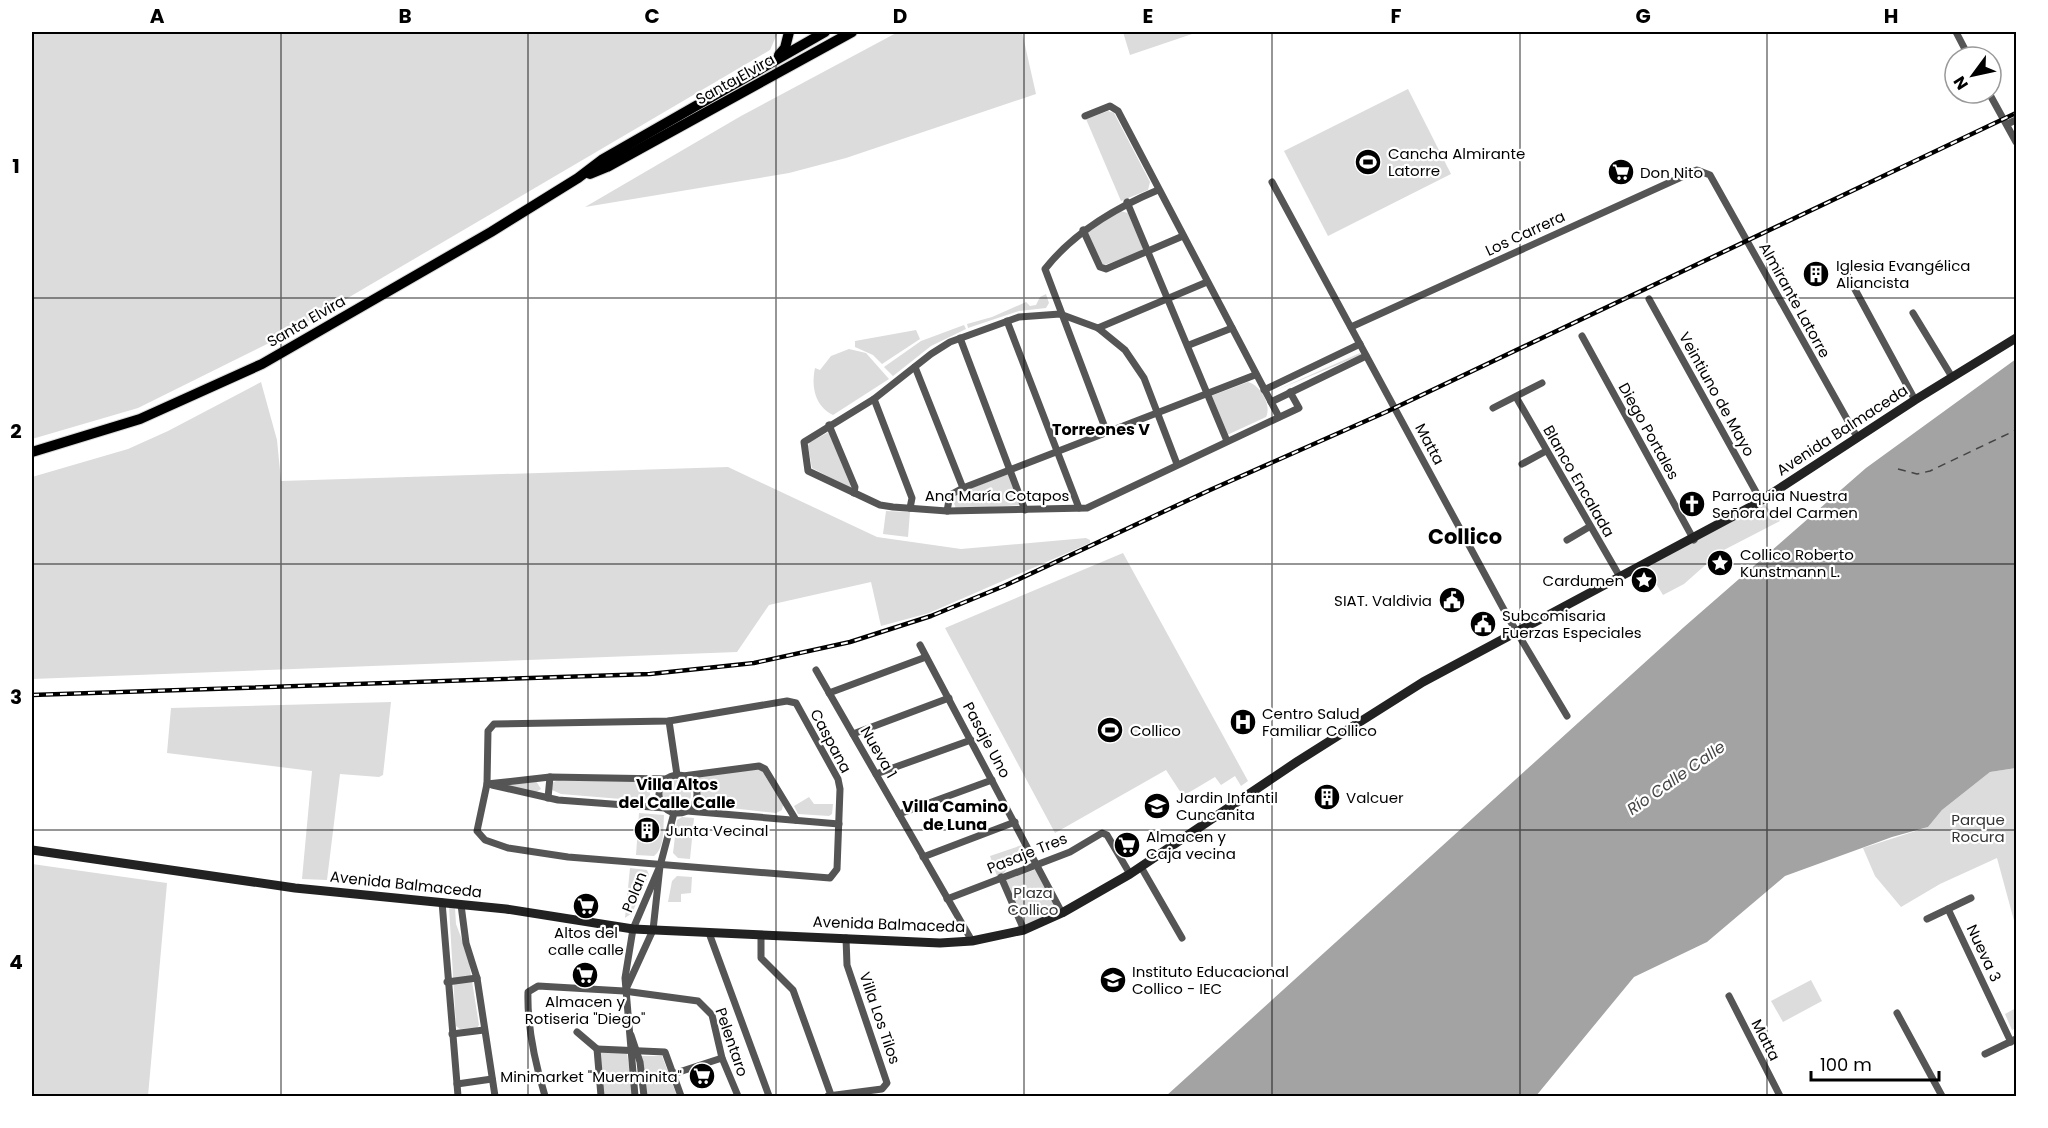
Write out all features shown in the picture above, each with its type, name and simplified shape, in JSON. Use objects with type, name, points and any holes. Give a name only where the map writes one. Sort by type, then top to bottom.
[{"type":"main road","points":[[778,57],[785,48],[789,32]]},
{"type":"main road","points":[[795,32],[806,38],[813,53]]},
{"type":"main road","name":"Santa Elvira","points":[[32,452],[140,419],[262,364],[481,238],[578,178],[603,159],[778,57],[806,38],[825,32]]},
{"type":"main road","name":"Santa Elvira","points":[[578,178],[607,167],[852,32]]},
{"type":"main road","name":"Avenida Balmaceda","points":[[32,850],[295,888],[442,902],[633,929],[940,943],[972,941],[1023,930],[1062,913],[1130,874],[1298,760],[1423,682],[1694,540],[1761,501],[1952,376],[2016,338]]},
{"type":"street","points":[[1996,105],[2016,142]]},
{"type":"street","points":[[1085,116],[1110,106],[1118,111],[1279,417]]},
{"type":"street","points":[[2007,124],[2016,120]]},
{"type":"street","name":"Los Carrera","points":[[1351,327],[1696,170],[1710,175]]},
{"type":"street","name":"Almirante Latorre","points":[[1710,175],[1857,437]]},
{"type":"street","name":"Matta","points":[[1272,182],[1517,632],[1567,716]]},
{"type":"street","points":[[1107,433],[1060,314],[1045,269],[1083,230],[1127,202],[1158,190]]},
{"type":"street","points":[[1127,202],[1169,297],[1227,441]]},
{"type":"street","points":[[1083,230],[1100,267],[1106,268],[1183,236]]},
{"type":"street","points":[[1845,271],[1915,400]]},
{"type":"street","points":[[1098,328],[1207,282]]},
{"type":"street","name":"Veintiuno de Mayo","points":[[1649,299],[1761,501]]},
{"type":"street","points":[[1913,313],[1952,376]]},
{"type":"street","points":[[854,493],[855,487],[830,425],[874,399],[931,354],[960,339],[1007,321],[1060,314],[1098,328],[1125,350],[1144,378],[1177,464]]},
{"type":"street","points":[[1007,321],[1079,508]]},
{"type":"street","points":[[1189,345],[1232,328]]},
{"type":"street","name":"Diego Portales","points":[[1582,336],[1694,540]]},
{"type":"street","points":[[960,339],[1025,510]]},
{"type":"street","points":[[1264,390],[1360,344]]},
{"type":"street","points":[[1271,402],[1366,356]]},
{"type":"street","points":[[915,367],[963,488]]},
{"type":"street","points":[[947,512],[950,495],[963,488],[1256,375]]},
{"type":"street","points":[[1493,408],[1542,383]]},
{"type":"street","name":"Ana María Cotapos","points":[[830,425],[804,442],[808,471],[880,505],[947,512],[1087,508],[1299,408],[1290,392]]},
{"type":"street","name":"Blanco Encalada","points":[[1516,397],[1589,527],[1620,577]]},
{"type":"street","points":[[874,399],[912,498],[910,508]]},
{"type":"street","points":[[1522,464],[1546,451]]},
{"type":"street","points":[[1567,540],[1589,527]]},
{"type":"street","name":"Pasaje Uno","points":[[920,645],[1062,913]]},
{"type":"street","points":[[829,693],[926,657]]},
{"type":"street","name":"Nueva 1","points":[[816,670],[972,941]]},
{"type":"street","points":[[852,734],[949,698]]},
{"type":"street","name":"Caspana","points":[[787,701],[796,703],[838,779],[840,789],[837,869],[830,878],[660,866],[568,857],[508,848],[485,840],[477,831],[487,784],[488,731],[494,724],[669,721],[787,701]]},
{"type":"street","points":[[669,721],[680,776],[696,789],[695,802],[687,811]]},
{"type":"street","points":[[876,774],[971,740]]},
{"type":"street","points":[[487,784],[550,777],[668,779],[759,765],[765,769],[796,820]]},
{"type":"street","points":[[548,798],[550,777]]},
{"type":"street","points":[[664,808],[659,791],[668,779]]},
{"type":"street","points":[[899,814],[992,780]]},
{"type":"street","points":[[487,784],[548,798],[664,808],[674,813],[687,811],[839,824]]},
{"type":"street","name":"Polan","points":[[633,1050],[624,991],[633,929],[660,866],[674,813]]},
{"type":"street","points":[[923,857],[1015,822]]},
{"type":"street","name":"Pasaje Tres","points":[[947,899],[1070,852],[1102,833],[1107,835],[1130,874]]},
{"type":"street","name":"Polan","points":[[624,991],[653,930],[660,866]]},
{"type":"street","points":[[1141,867],[1182,938]]},
{"type":"street","points":[[1001,878],[1023,930]]},
{"type":"street","points":[[1927,920],[1971,898]]},
{"type":"street","points":[[442,902],[458,1096]]},
{"type":"street","points":[[461,905],[466,943],[477,978],[495,1096]]},
{"type":"street","name":"Nueva 3","points":[[1948,909],[2014,1040]]},
{"type":"street","points":[[709,933],[769,1096]]},
{"type":"street","name":"Villa Los Tilos","points":[[761,935],[761,957],[793,990],[830,1096],[882,1089],[887,1083],[847,965],[846,938]]},
{"type":"street","points":[[447,982],[477,978]]},
{"type":"street","points":[[545,1096],[536,1061],[528,1012],[528,992],[532,987],[548,986],[624,991]]},
{"type":"street","name":"Pelentaro","points":[[624,991],[698,1001],[706,1006],[712,1014],[722,1058],[738,1096]]},
{"type":"street","name":"Matta","points":[[1729,996],[1780,1096]]},
{"type":"street","points":[[1897,1013],[1942,1096]]},
{"type":"street","points":[[452,1034],[484,1030]]},
{"type":"street","points":[[577,1032],[597,1049],[665,1052],[681,1096]]},
{"type":"street","points":[[1985,1054],[2014,1040]]},
{"type":"street","points":[[597,1049],[600,1096]]},
{"type":"street","points":[[633,1050],[635,1096]]},
{"type":"street","points":[[633,1050],[644,1096]]},
{"type":"street","points":[[673,1074],[722,1058]]},
{"type":"street","points":[[457,1083],[492,1079]]},
{"type":"green space","points":[[32,32],[778,32],[770,50],[283,336],[138,408],[32,439]]},
{"type":"green space","points":[[898,32],[1022,32],[1036,94],[846,158],[789,173],[585,207],[741,116]]},
{"type":"green space","points":[[1123,32],[1198,32],[1130,55]]},
{"type":"green space","name":"Cancha Almirante Latorre","points":[[1408,89],[1451,174],[1328,236],[1284,151]]},
{"type":"green space","points":[[1108,111],[1114,113],[1150,182],[1148,190],[1121,201],[1086,119]]},
{"type":"green space","points":[[1120,211],[1128,213],[1143,248],[1140,252],[1102,266],[1087,233]]},
{"type":"green space","points":[[1046,294],[1049,303],[1046,308],[1019,311],[968,328],[967,324],[992,317],[1026,302],[1030,306],[1036,305],[1040,297]]},
{"type":"green space","points":[[964,325],[966,329],[931,346],[893,376],[884,367],[921,341]]},
{"type":"green space","points":[[916,330],[920,339],[882,364],[873,355],[855,347],[855,341]]},
{"type":"green space","points":[[849,349],[866,353],[889,379],[833,415],[818,401],[814,389],[815,368],[820,370],[831,356]]},
{"type":"green space","points":[[1360,353],[1361,355],[1272,392]]},
{"type":"green space","points":[[261,382],[277,440],[281,481],[728,467],[877,537],[961,549],[1086,538],[1090,540],[1090,543],[929,613],[881,626],[871,582],[769,605],[737,652],[32,679],[32,477],[128,449],[168,431]]},
{"type":"green space","points":[[1248,382],[1257,387],[1264,396],[1267,407],[1266,417],[1227,435],[1211,396]]},
{"type":"green space","points":[[829,432],[852,489],[812,468],[808,446],[810,442]]},
{"type":"green space","points":[[1009,474],[1021,505],[956,509],[953,500],[958,493]]},
{"type":"green space","points":[[1764,504],[1780,521],[1720,552],[1684,584],[1663,595],[1646,567]]},
{"type":"green space","points":[[886,511],[910,512],[908,537],[883,534]]},
{"type":"green space","name":"Collico","points":[[1123,553],[1248,781],[1241,786],[1235,776],[1221,785],[1215,777],[1183,796],[1166,770],[1055,833],[945,628]]},
{"type":"green space","points":[[391,702],[383,775],[379,777],[340,774],[327,880],[302,879],[312,771],[167,753],[171,708]]},
{"type":"green space","points":[[759,766],[783,805],[782,810],[776,813],[695,804],[698,796],[695,777]]},
{"type":"green space","name":"Parque Rocura","points":[[2016,768],[2016,928],[1997,858],[1940,884],[1901,907],[1875,876],[1863,848],[1928,827],[1942,810],[1990,772]]},
{"type":"green space","points":[[558,780],[649,781],[650,795],[645,801],[561,794],[552,790],[552,783]]},
{"type":"green space","points":[[677,780],[687,784],[691,794],[687,804],[677,808],[667,804],[663,794],[667,784]]},
{"type":"green space","points":[[536,781],[541,789],[536,792],[508,787],[507,783]]},
{"type":"green space","points":[[809,797],[814,804],[833,804],[832,814],[829,816],[798,814],[794,806]]},
{"type":"green space","points":[[639,813],[664,815],[662,843],[654,856],[636,855]]},
{"type":"green space","points":[[682,817],[694,818],[690,859],[678,858],[673,853],[677,820]]},
{"type":"green space","points":[[1022,845],[1004,873],[997,876],[990,856]]},
{"type":"green space","points":[[32,864],[167,883],[148,1096],[32,1096]]},
{"type":"green space","points":[[630,868],[647,870],[649,875],[632,913],[625,918]]},
{"type":"green space","name":"Plaza Collico","points":[[1037,869],[1058,908],[1056,914],[1028,927],[1023,925],[1006,882],[1008,879]]},
{"type":"green space","points":[[677,876],[692,877],[691,893],[681,894],[681,902],[668,902],[672,881]]},
{"type":"green space","points":[[449,907],[455,908],[456,924],[468,956],[479,1025],[477,1028],[460,1029],[456,1026]]},
{"type":"green space","points":[[1811,980],[1822,1001],[1783,1022],[1771,1001]]},
{"type":"green space","points":[[2016,1008],[2016,1028],[2012,1030],[2005,1014]]},
{"type":"green space","points":[[600,1051],[627,1053],[633,1096],[604,1096]]},
{"type":"green space","points":[[640,1056],[662,1056],[677,1096],[645,1096]]},
{"type":"water","name":"Río Calle Calle","points":[[2016,359],[2016,768],[1990,772],[1942,810],[1928,827],[1892,837],[1785,876],[1707,942],[1634,977],[1536,1096],[1166,1096],[1684,627],[1866,468]]},
{"type":"ferry route","points":[[1898,469],[1917,474],[1930,471],[2016,430]]},
{"type":"railway","points":[[32,695],[650,674],[754,663],[850,642],[931,616],[1004,586],[1210,490],[1386,412],[2016,113]]},
{"type":"place","name":"Cancha Almirante Latorre","points":[[1368,162]]},
{"type":"place","name":"Don Nito","points":[[1621,172]]},
{"type":"place","name":"Iglesia Evangélica Aliancista","points":[[1816,274]]},
{"type":"place","name":"Parroquia Nuestra Señora del Carmen","points":[[1692,504]]},
{"type":"place","name":"Collico Roberto Kunstmann L.","points":[[1720,563]]},
{"type":"place","name":"Cardumen","points":[[1644,580]]},
{"type":"place","name":"SIAT. Valdivia","points":[[1452,600]]},
{"type":"place","name":"Subcomisaria Fuerzas Especiales","points":[[1483,624]]},
{"type":"place","name":"Centro Salud Familiar Collico","points":[[1243,722]]},
{"type":"place","name":"Collico","points":[[1110,730]]},
{"type":"place","name":"Valcuer","points":[[1327,797]]},
{"type":"place","name":"Jardin Infantil Cuncanita","points":[[1157,806]]},
{"type":"place","name":"Junta Vecinal","points":[[647,830]]},
{"type":"place","name":"Almacen y Caja vecina","points":[[1127,845]]},
{"type":"place","name":"Altos del calle calle","points":[[586,906]]},
{"type":"place","name":"Almacen y Rotiseria \"Diego\"","points":[[585,975]]},
{"type":"place","name":"Instituto Educacional Collico - IEC","points":[[1113,980]]},
{"type":"place","name":"Minimarket \"Muerminita\"","points":[[702,1076]]},
{"type":"district","name":"Torreones V","points":[[1101,429]]},
{"type":"district","name":"Collico","points":[[1465,536]]},
{"type":"district","name":"Villa Altos del Calle Calle","points":[[677,793]]},
{"type":"district","name":"Villa Camino de Luna","points":[[955,815]]}]
